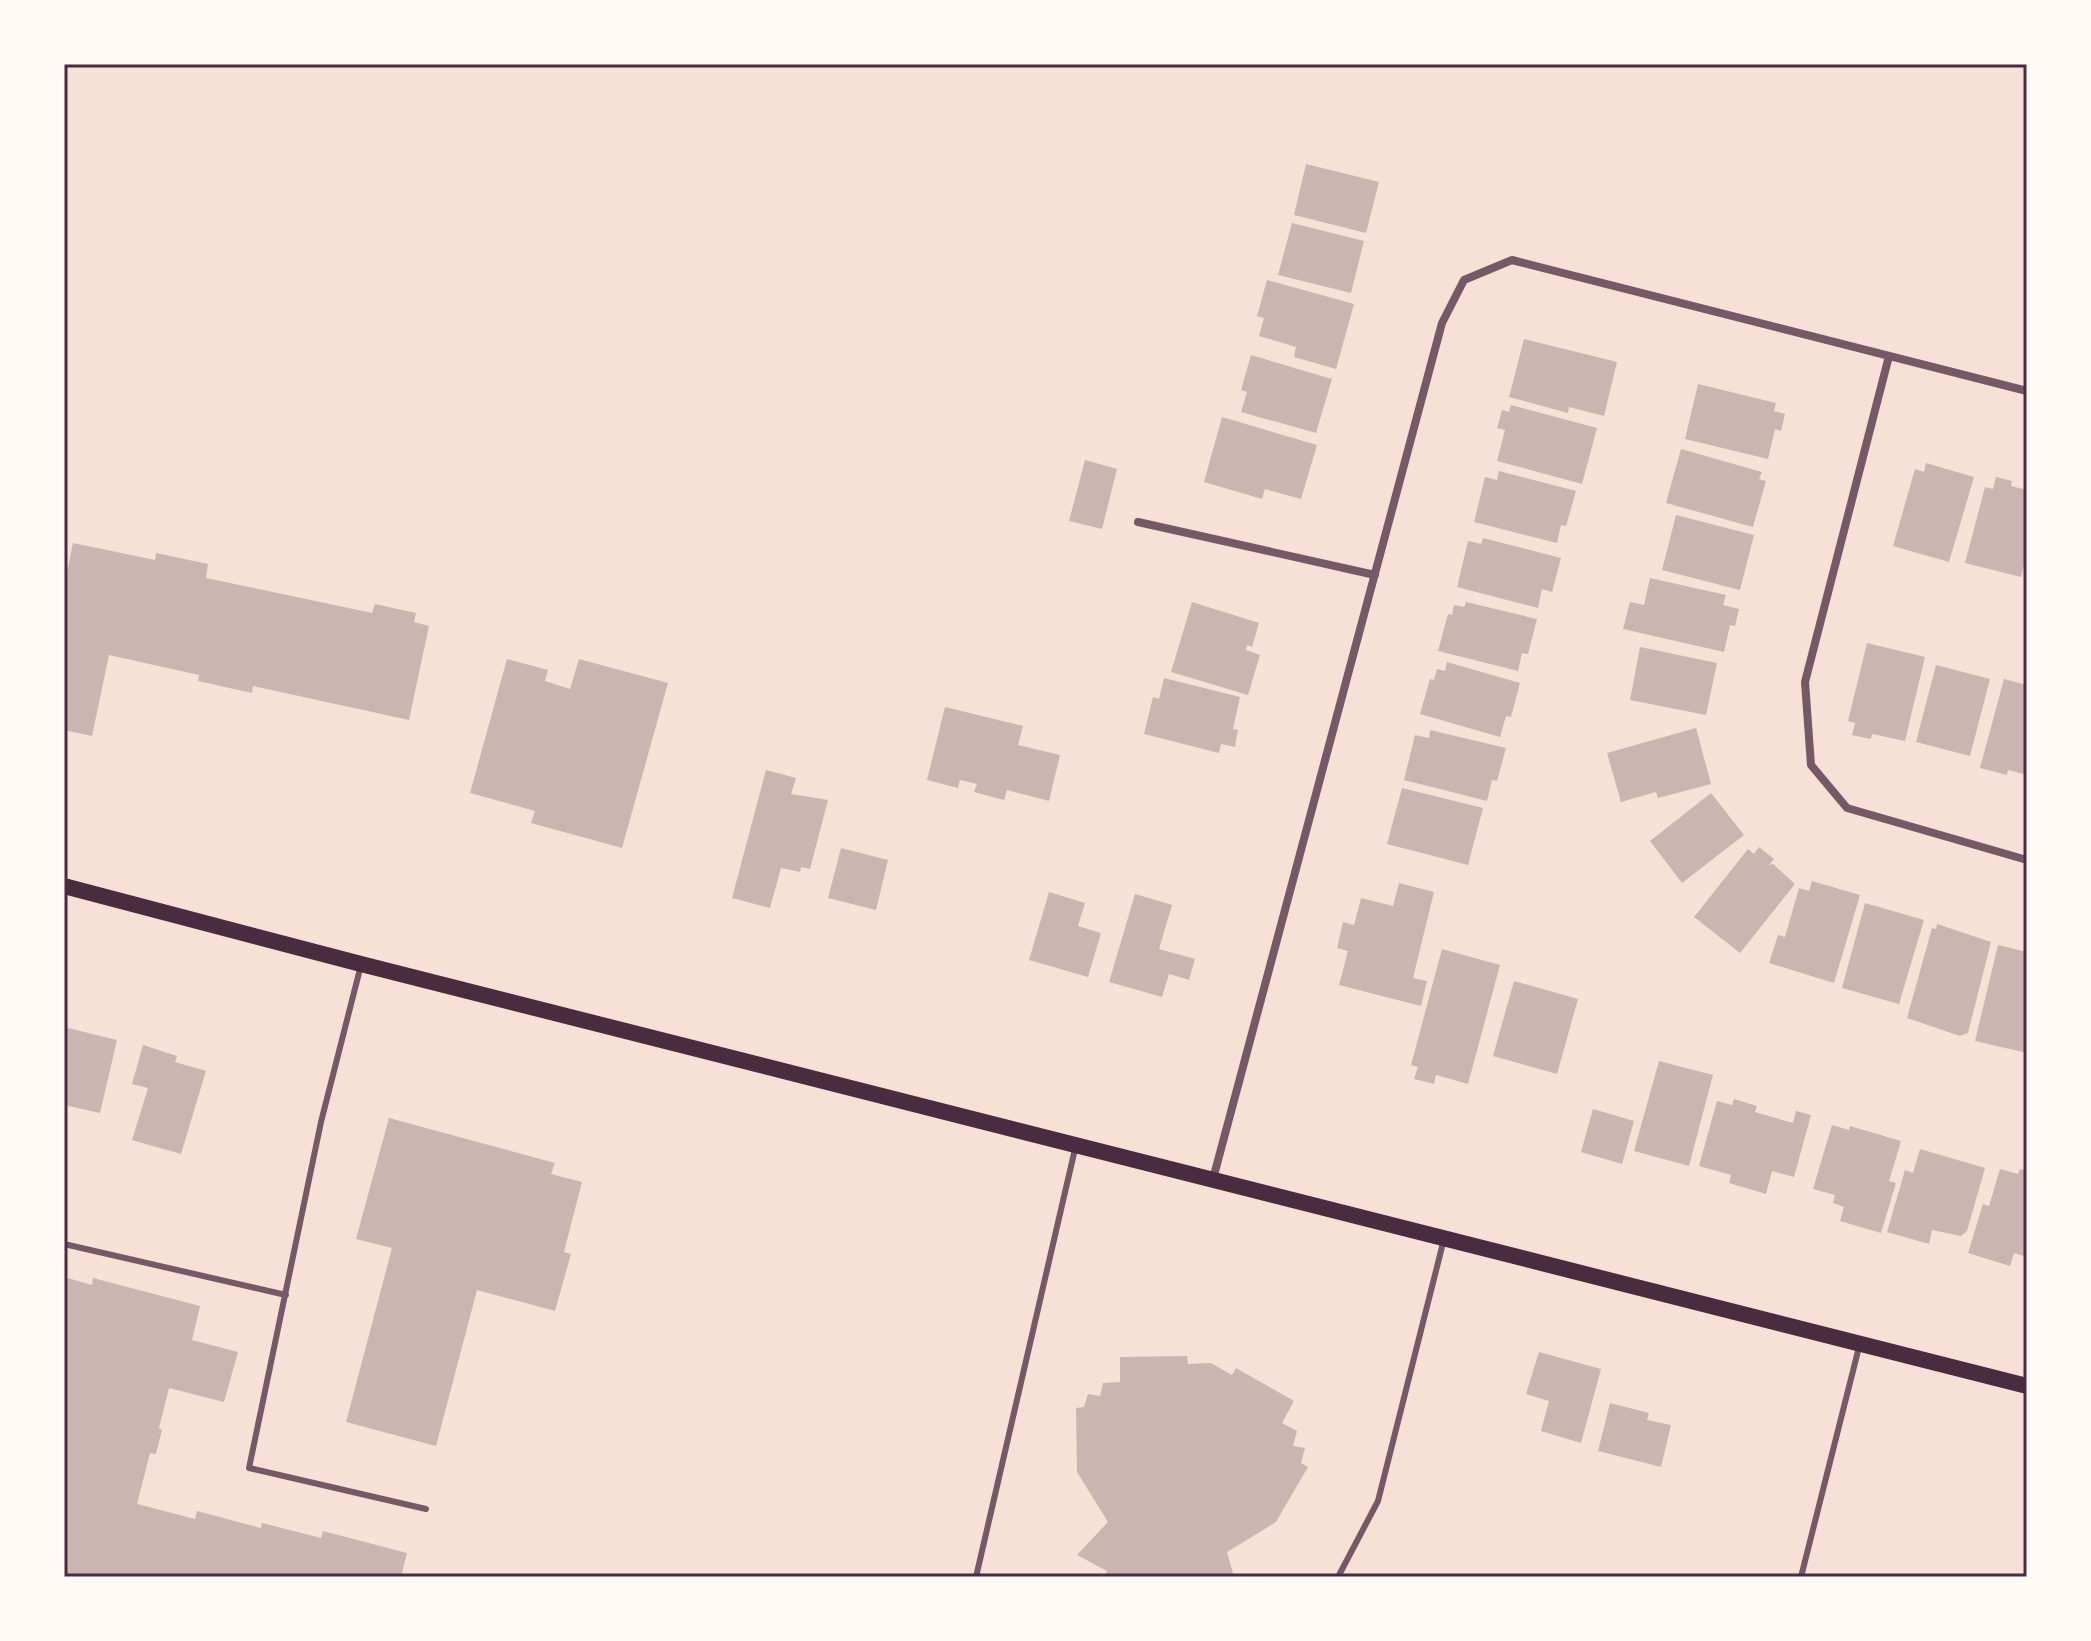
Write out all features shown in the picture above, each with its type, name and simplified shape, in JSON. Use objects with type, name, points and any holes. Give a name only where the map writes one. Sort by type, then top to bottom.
[{"type":"main road","points":[[64,886],[2027,1386]]},
{"type":"street","points":[[1213,1180],[1442,323],[1464,280],[1512,260],[2027,391]]},
{"type":"street","points":[[1889,356],[1805,682],[1811,765],[1847,808],[2027,860]]},
{"type":"street","points":[[1138,522],[1375,575]]},
{"type":"lane","points":[[361,964],[321,1122],[249,1468],[426,1509]]},
{"type":"lane","points":[[976,1577],[1076,1145]]},
{"type":"lane","points":[[1338,1577],[1378,1501],[1444,1238]]},
{"type":"lane","points":[[64,1244],[286,1295]]},
{"type":"lane","points":[[1801,1577],[1860,1343]]},
{"type":"building","points":[[1306,164],[1379,182],[1366,233],[1294,215]]},
{"type":"building","points":[[1292,223],[1364,241],[1351,293],[1278,275]]},
{"type":"building","points":[[1267,280],[1354,304],[1336,369],[1294,357],[1296,347],[1259,336],[1264,318],[1257,316]]},
{"type":"building","points":[[1524,339],[1617,362],[1604,416],[1569,407],[1568,413],[1509,397]]},
{"type":"building","points":[[1251,355],[1332,379],[1316,433],[1241,412],[1247,392],[1241,390]]},
{"type":"building","points":[[1698,384],[1776,403],[1774,411],[1785,414],[1781,431],[1775,429],[1768,459],[1685,439]]},
{"type":"building","points":[[1511,405],[1597,428],[1582,484],[1497,461],[1505,430],[1497,428],[1502,410],[1509,412]]},
{"type":"building","points":[[1222,417],[1317,445],[1301,499],[1265,489],[1262,499],[1204,482]]},
{"type":"building","points":[[1681,449],[1762,472],[1759,479],[1766,481],[1753,527],[1666,503]]},
{"type":"building","points":[[1085,460],[1117,469],[1102,529],[1069,521]]},
{"type":"building","points":[[1926,463],[1974,477],[1949,562],[1893,546],[1915,469],[1924,472]]},
{"type":"building","points":[[1499,471],[1576,491],[1566,526],[1561,525],[1557,543],[1474,522],[1485,477],[1497,480]]},
{"type":"building","points":[[1996,477],[2012,481],[2011,486],[2027,490],[2027,552],[2021,577],[1965,563],[1985,487],[1993,489]]},
{"type":"building","points":[[1676,515],[1754,535],[1740,590],[1662,570]]},
{"type":"building","points":[[1483,538],[1561,558],[1552,592],[1542,589],[1538,608],[1457,587],[1468,541],[1481,544]]},
{"type":"building","points":[[73,543],[155,560],[156,553],[208,564],[206,578],[372,613],[375,604],[416,613],[414,622],[429,626],[409,720],[253,686],[252,693],[198,681],[199,675],[109,655],[92,736],[64,730],[64,587]]},
{"type":"building","points":[[1650,578],[1726,595],[1723,605],[1739,609],[1735,626],[1730,625],[1724,652],[1623,629],[1630,602],[1644,605]]},
{"type":"building","points":[[1192,602],[1259,623],[1252,647],[1247,645],[1246,650],[1260,655],[1248,695],[1171,672]]},
{"type":"building","points":[[1466,602],[1537,619],[1528,654],[1522,653],[1518,671],[1438,651],[1448,614],[1452,615],[1454,605],[1464,607]]},
{"type":"building","points":[[1867,643],[1925,657],[1905,741],[1872,734],[1871,739],[1852,735],[1855,723],[1848,721]]},
{"type":"building","points":[[1640,647],[1717,663],[1706,715],[1630,700]]},
{"type":"building","points":[[507,659],[548,670],[545,681],[570,689],[579,659],[668,683],[622,848],[531,823],[535,811],[470,793]]},
{"type":"building","points":[[1447,662],[1520,683],[1511,717],[1506,716],[1500,737],[1420,714],[1430,679],[1434,680],[1437,669],[1445,671]]},
{"type":"building","points":[[1936,665],[1990,679],[1970,756],[1916,742]]},
{"type":"building","points":[[1164,678],[1240,697],[1233,729],[1238,730],[1235,747],[1221,744],[1219,753],[1144,734],[1153,697],[1159,699]]},
{"type":"building","points":[[2004,679],[2027,685],[2027,775],[2008,770],[2007,775],[1980,768]]},
{"type":"building","points":[[945,707],[1023,726],[1018,745],[1060,755],[1049,801],[1007,790],[1004,800],[974,792],[977,784],[960,780],[958,788],[927,780]]},
{"type":"building","points":[[1696,728],[1711,784],[1658,798],[1656,792],[1621,802],[1607,753]]},
{"type":"building","points":[[1430,730],[1506,748],[1497,781],[1492,780],[1487,801],[1404,780],[1415,735],[1429,738]]},
{"type":"building","points":[[766,770],[796,778],[791,794],[828,800],[810,869],[801,867],[800,872],[781,868],[770,908],[732,898]]},
{"type":"building","points":[[1402,788],[1483,808],[1468,865],[1387,844]]},
{"type":"building","points":[[1711,793],[1744,835],[1682,883],[1650,841]]},
{"type":"building","points":[[1759,847],[1774,859],[1769,865],[1773,864],[1795,884],[1740,953],[1694,917],[1748,849],[1754,854]]},
{"type":"building","points":[[841,848],[888,860],[876,910],[828,898]]},
{"type":"building","points":[[1812,881],[1860,895],[1834,983],[1769,963],[1778,935],[1785,937],[1799,888],[1809,891]]},
{"type":"building","points":[[1399,883],[1434,892],[1413,978],[1427,981],[1421,1006],[1339,985],[1348,951],[1337,948],[1343,922],[1354,925],[1361,898],[1393,906]]},
{"type":"building","points":[[1049,892],[1085,903],[1078,926],[1101,933],[1088,977],[1029,960]]},
{"type":"building","points":[[1135,894],[1172,905],[1159,949],[1195,959],[1189,980],[1169,974],[1162,997],[1109,982]]},
{"type":"building","points":[[1865,903],[1924,920],[1899,1004],[1842,988]]},
{"type":"building","points":[[1937,924],[1991,942],[1968,1033],[1960,1036],[1907,1018],[1932,928],[1936,929]]},
{"type":"building","points":[[1998,945],[2027,952],[2027,1053],[1975,1041]]},
{"type":"building","points":[[1442,949],[1500,965],[1468,1084],[1436,1075],[1434,1084],[1414,1079],[1418,1067],[1411,1065]]},
{"type":"building","points":[[1514,981],[1578,999],[1557,1074],[1493,1056]]},
{"type":"building","points":[[64,1027],[117,1040],[100,1113],[64,1105]]},
{"type":"building","points":[[143,1045],[177,1056],[175,1062],[206,1071],[181,1154],[132,1140],[148,1088],[132,1084]]},
{"type":"building","points":[[1659,1061],[1713,1075],[1689,1166],[1634,1151]]},
{"type":"building","points":[[1734,1099],[1757,1106],[1755,1112],[1793,1123],[1796,1111],[1811,1115],[1794,1177],[1772,1171],[1766,1194],[1729,1183],[1731,1175],[1699,1166],[1717,1101],[1732,1105]]},
{"type":"building","points":[[1593,1109],[1634,1121],[1622,1164],[1581,1152]]},
{"type":"building","points":[[389,1118],[555,1163],[551,1174],[582,1182],[564,1252],[571,1254],[555,1311],[477,1290],[436,1446],[346,1422],[392,1248],[356,1239]]},
{"type":"building","points":[[1832,1125],[1849,1130],[1850,1126],[1901,1141],[1889,1181],[1896,1183],[1881,1233],[1840,1221],[1844,1207],[1833,1203],[1835,1195],[1813,1189]]},
{"type":"building","points":[[1920,1149],[1985,1168],[1967,1231],[1961,1236],[1932,1230],[1929,1244],[1887,1232],[1905,1170],[1913,1173]]},
{"type":"building","points":[[2000,1169],[2018,1174],[2020,1169],[2027,1171],[2027,1257],[2014,1253],[2010,1266],[1968,1253],[1983,1204],[1989,1206]]},
{"type":"building","points":[[64,1277],[92,1285],[93,1278],[200,1306],[192,1340],[238,1352],[224,1402],[169,1388],[156,1454],[150,1453],[137,1504],[195,1519],[197,1511],[261,1528],[262,1523],[321,1538],[323,1531],[407,1553],[401,1577],[64,1577]]},
{"type":"building","points":[[1539,1352],[1601,1369],[1581,1443],[1541,1431],[1549,1401],[1526,1394]]},
{"type":"building","points":[[1187,1356],[1188,1364],[1211,1363],[1232,1375],[1236,1368],[1294,1401],[1282,1423],[1297,1431],[1293,1446],[1305,1448],[1301,1463],[1308,1467],[1276,1522],[1227,1552],[1234,1577],[1105,1577],[1107,1571],[1077,1555],[1108,1522],[1077,1472],[1076,1408],[1084,1407],[1088,1394],[1100,1396],[1103,1383],[1120,1382],[1120,1357]]},
{"type":"building","points":[[1610,1403],[1649,1413],[1647,1420],[1671,1425],[1661,1467],[1598,1451]]}]
